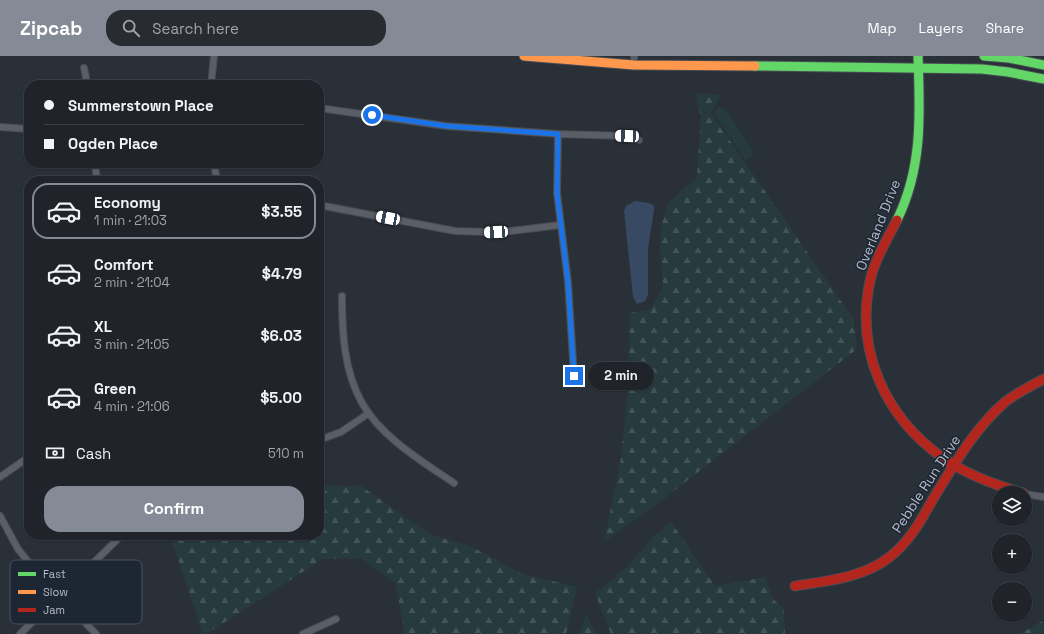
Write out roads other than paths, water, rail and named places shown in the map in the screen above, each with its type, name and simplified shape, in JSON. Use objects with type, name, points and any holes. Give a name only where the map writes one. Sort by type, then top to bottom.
[{"type":"street","points":[[212,80],[214,56]]},
{"type":"street","points":[[524,56],[634,61],[918,69],[982,69],[1044,79]]},
{"type":"street","name":"Overland Drive","points":[[918,56],[918,139],[916,163],[906,201],[882,247],[870,281],[866,308],[868,344],[873,366],[880,386],[891,407],[915,435],[925,444],[968,473],[1004,486]]},
{"type":"street","points":[[984,56],[1009,58],[1044,65]]},
{"type":"street","points":[[84,68],[86,80]]},
{"type":"street","points":[[324,109],[446,126],[558,134],[627,136],[639,140]]},
{"type":"street","points":[[0,127],[24,129]]},
{"type":"street","points":[[558,134],[557,193],[568,282],[574,376]]},
{"type":"street","points":[[324,206],[455,231],[504,231],[560,225]]},
{"type":"street","points":[[342,296],[342,323],[346,354],[355,389],[363,404],[384,431],[454,483]]},
{"type":"street","name":"Pebble Run Drive","points":[[795,586],[843,579],[870,569],[886,559],[904,544],[970,440],[982,424],[1012,396],[1044,379]]},
{"type":"street","points":[[324,438],[341,432],[369,413]]},
{"type":"street","points":[[0,477],[24,460]]},
{"type":"street","name":"Overland Drive","points":[[1032,495],[1044,498]]},
{"type":"street","points":[[0,516],[18,549],[27,560]]},
{"type":"street","points":[[97,560],[117,540]]},
{"type":"street","points":[[303,634],[336,619]]},
{"type":"street","points":[[20,634],[31,624]]},
{"type":"street","points":[[87,624],[96,634]]},
{"type":"water","points":[[635,201],[649,203],[654,206],[648,249],[648,295],[645,301],[637,304],[633,297],[624,211],[626,206]]}]
